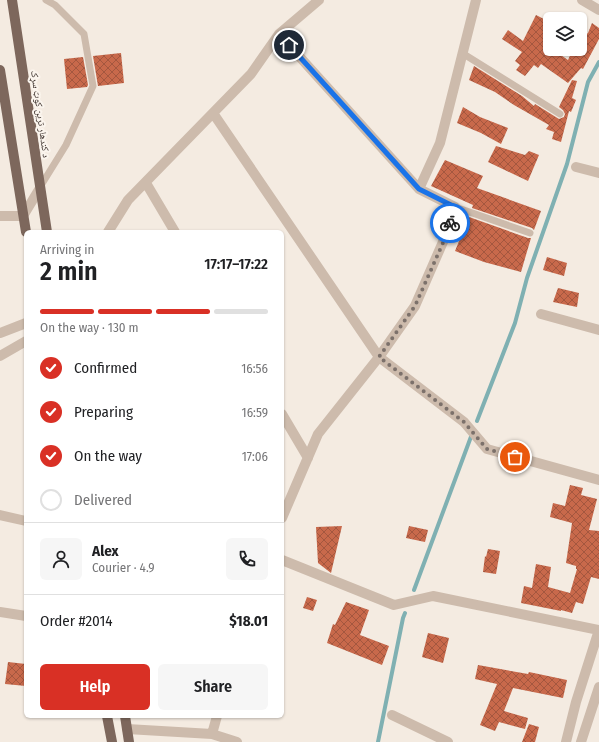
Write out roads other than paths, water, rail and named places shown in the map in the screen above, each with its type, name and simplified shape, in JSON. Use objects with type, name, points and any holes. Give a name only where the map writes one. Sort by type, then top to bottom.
[{"type":"main road","name":"د کندهار ترين کوټ سړک","points":[[12,0],[47,230]]},
{"type":"main road","points":[[0,70],[26,230]]},
{"type":"main road","points":[[107,718],[112,742]]},
{"type":"main road","points":[[125,718],[129,742]]},
{"type":"street","points":[[109,230],[128,200],[251,74],[279,34],[319,0]]},
{"type":"street","points":[[419,189],[440,143],[476,0]]},
{"type":"street","points":[[582,0],[599,10]]},
{"type":"street","points":[[279,34],[419,189],[455,207],[446,236],[415,306],[379,357],[318,434],[284,513]]},
{"type":"street","points":[[213,113],[379,357],[464,422],[487,449],[599,480]]},
{"type":"street","points":[[576,167],[599,173]]},
{"type":"street","points":[[146,183],[174,230]]},
{"type":"street","points":[[0,216],[23,216],[40,188]]},
{"type":"street","points":[[541,314],[599,330]]},
{"type":"street","points":[[0,333],[24,324]]},
{"type":"street","points":[[0,356],[24,342]]},
{"type":"street","points":[[284,417],[308,458]]},
{"type":"street","points":[[0,515],[24,521]]},
{"type":"street","points":[[284,561],[394,605],[433,596],[599,630],[576,702],[566,742]]},
{"type":"street","points":[[0,612],[24,616]]},
{"type":"street","points":[[581,742],[599,687]]},
{"type":"street","points":[[392,715],[448,742]]},
{"type":"street","points":[[212,734],[216,718]]},
{"type":"street","points":[[127,729],[212,734],[237,742]]},
{"type":"lane","points":[[40,188],[66,145],[93,86],[84,34],[55,5],[46,0]]},
{"type":"lane","points":[[462,53],[560,114]]},
{"type":"lane","points":[[455,207],[530,233]]},
{"type":"waterway","points":[[477,421],[515,323],[527,278],[567,164],[588,82],[599,62]]},
{"type":"waterway","points":[[414,590],[472,434]]},
{"type":"waterway","points":[[378,742],[405,613]]}]
